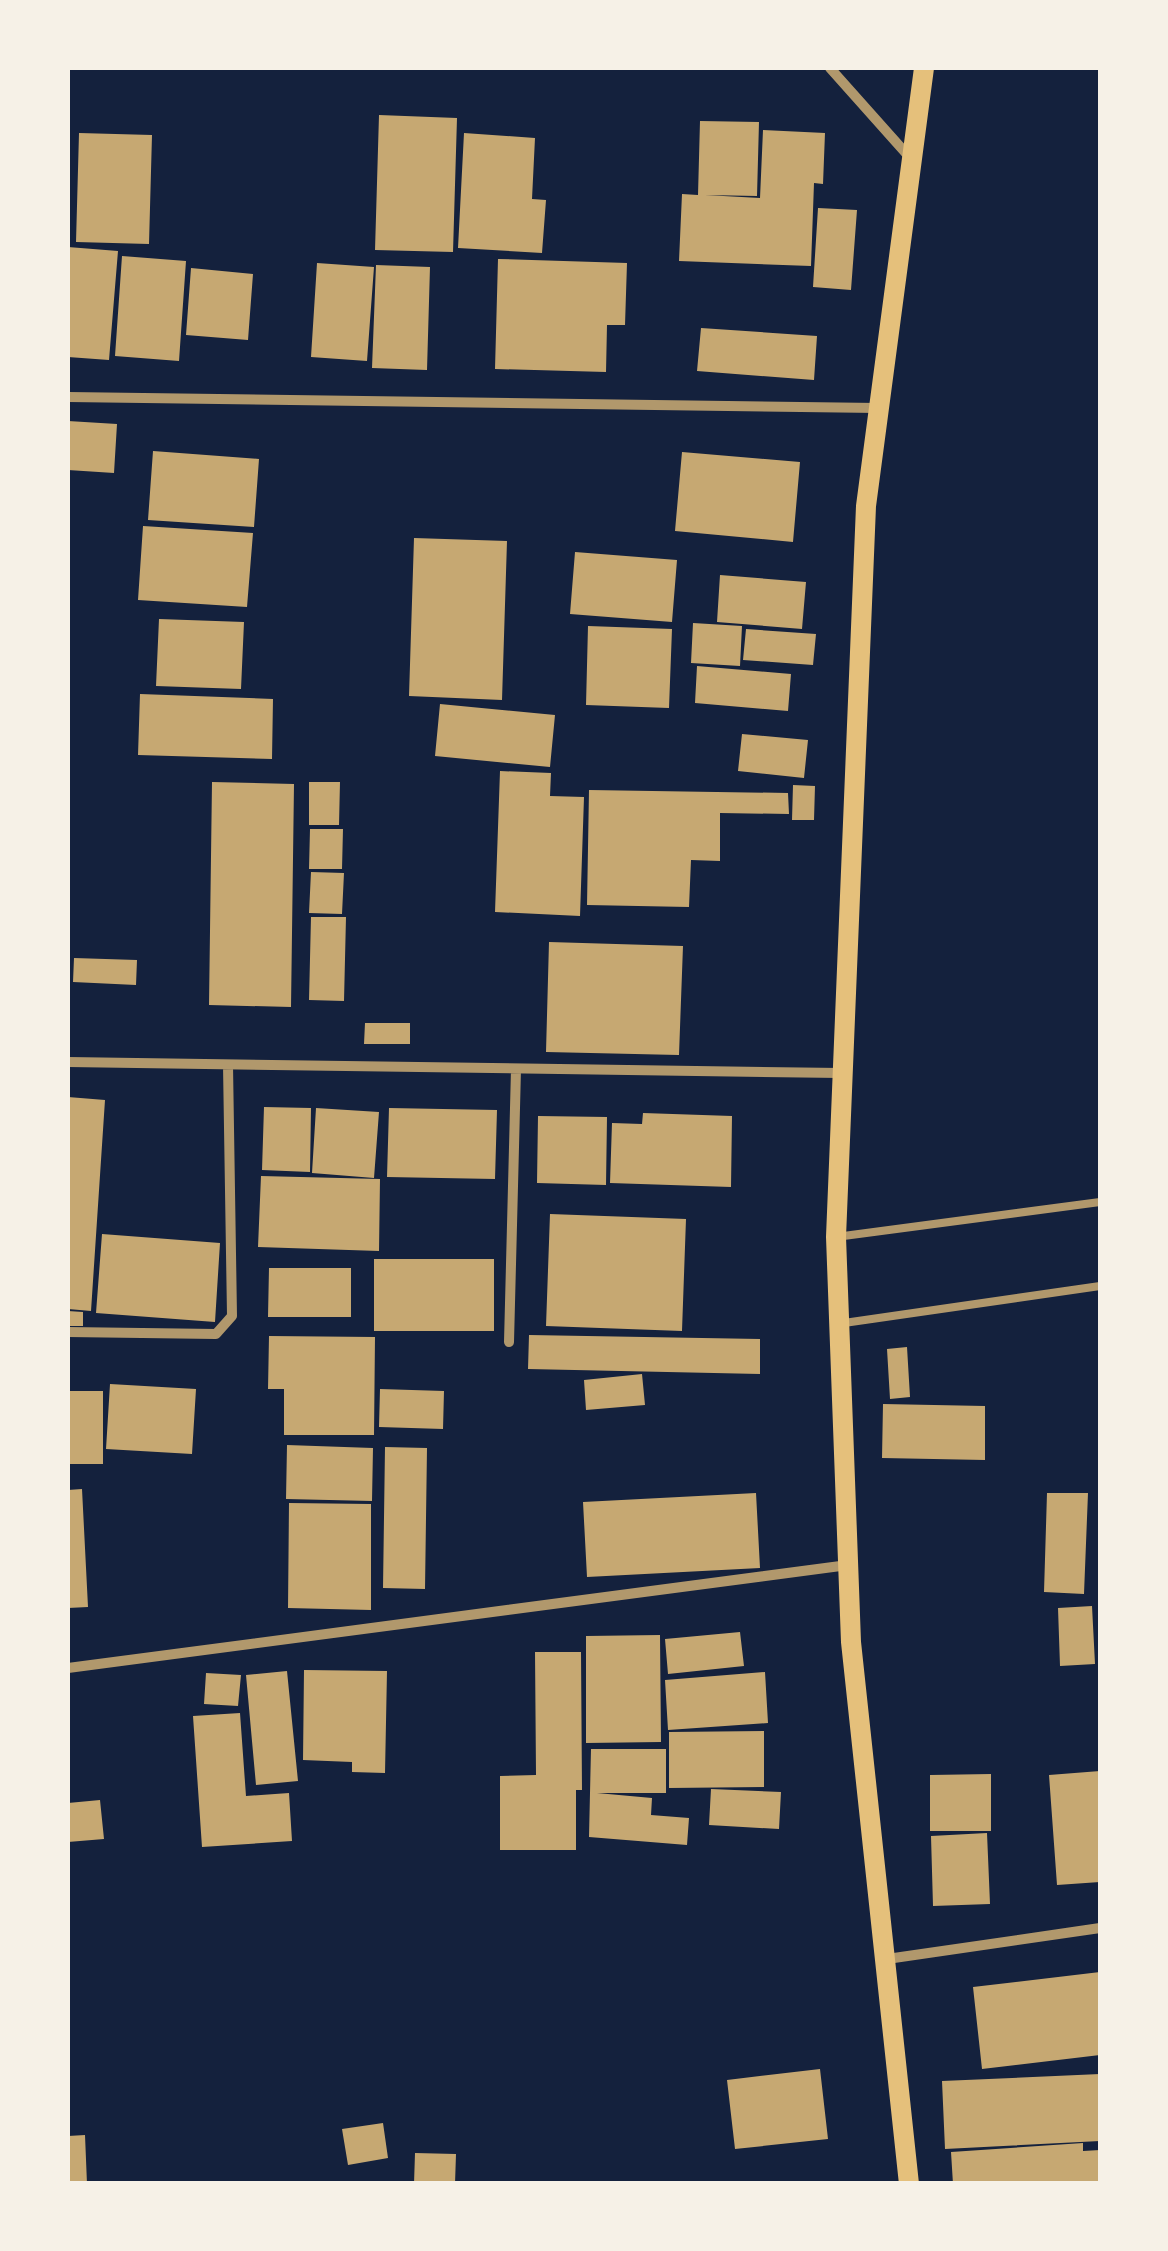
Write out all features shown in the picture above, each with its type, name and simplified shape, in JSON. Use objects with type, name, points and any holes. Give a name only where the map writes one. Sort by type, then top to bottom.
[{"type":"main road","points":[[909,2184],[888,1958],[851,1642],[836,1237],[866,506],[924,68]]},
{"type":"street","points":[[830,68],[912,160]]},
{"type":"street","points":[[68,398],[879,408]]},
{"type":"street","points":[[68,1062],[841,1073]]},
{"type":"street","points":[[68,1332],[216,1334],[232,1316],[228,1065]]},
{"type":"street","points":[[509,1342],[516,1069]]},
{"type":"street","points":[[68,1668],[848,1565]]},
{"type":"street","points":[[888,1958],[1100,1928]]},
{"type":"lane","points":[[836,1237],[1100,1202]]},
{"type":"lane","points":[[839,1324],[1100,1286]]},
{"type":"building","points":[[379,115],[457,118],[453,252],[375,250]]},
{"type":"building","points":[[700,121],[759,122],[757,196],[705,195],[760,198],[763,130],[825,133],[823,184],[814,183],[811,266],[679,261],[682,194],[698,195]]},
{"type":"building","points":[[79,133],[152,135],[149,244],[76,242]]},
{"type":"building","points":[[464,133],[535,138],[532,199],[546,200],[542,253],[458,248]]},
{"type":"building","points":[[818,208],[857,210],[851,290],[813,287]]},
{"type":"building","points":[[68,247],[118,251],[109,360],[68,357]]},
{"type":"building","points":[[122,256],[186,261],[179,361],[115,356]]},
{"type":"building","points":[[498,259],[627,263],[625,325],[607,325],[606,372],[495,369]]},
{"type":"building","points":[[317,263],[374,267],[367,361],[311,357]]},
{"type":"building","points":[[376,265],[430,267],[427,370],[372,368]]},
{"type":"building","points":[[191,268],[253,274],[248,340],[186,335]]},
{"type":"building","points":[[701,328],[817,336],[814,380],[697,371]]},
{"type":"building","points":[[68,421],[117,424],[114,473],[68,470]]},
{"type":"building","points":[[153,451],[259,459],[254,527],[148,520]]},
{"type":"building","points":[[682,452],[800,462],[793,542],[675,531]]},
{"type":"building","points":[[143,526],[253,533],[247,607],[138,600]]},
{"type":"building","points":[[414,538],[507,541],[502,700],[409,696]]},
{"type":"building","points":[[575,552],[677,560],[672,622],[570,614]]},
{"type":"building","points":[[720,575],[806,582],[802,629],[717,622]]},
{"type":"building","points":[[159,619],[244,622],[241,689],[156,686]]},
{"type":"building","points":[[693,623],[742,626],[740,666],[691,663]]},
{"type":"building","points":[[588,626],[672,629],[669,708],[586,705]]},
{"type":"building","points":[[746,629],[816,634],[813,665],[743,660]]},
{"type":"building","points":[[697,666],[791,674],[788,711],[695,703]]},
{"type":"building","points":[[140,694],[273,699],[272,759],[138,755]]},
{"type":"building","points":[[440,704],[555,715],[550,767],[435,756]]},
{"type":"building","points":[[742,734],[808,740],[804,778],[738,771]]},
{"type":"building","points":[[500,771],[551,773],[550,796],[584,797],[580,916],[495,912]]},
{"type":"building","points":[[212,782],[294,784],[291,1007],[209,1005]]},
{"type":"building","points":[[309,782],[340,782],[339,825],[309,825]]},
{"type":"building","points":[[793,785],[815,786],[814,820],[792,820]]},
{"type":"building","points":[[589,790],[788,793],[789,814],[720,813],[720,861],[691,860],[689,907],[587,905]]},
{"type":"building","points":[[310,829],[343,829],[342,869],[309,869]]},
{"type":"building","points":[[311,872],[344,873],[342,914],[309,913]]},
{"type":"building","points":[[311,917],[346,917],[344,1001],[309,1000]]},
{"type":"building","points":[[549,942],[683,946],[679,1055],[546,1052]]},
{"type":"building","points":[[74,958],[137,960],[136,985],[73,982]]},
{"type":"building","points":[[365,1023],[410,1023],[410,1044],[364,1044]]},
{"type":"building","points":[[68,1097],[105,1100],[91,1311],[68,1309]]},
{"type":"building","points":[[264,1107],[311,1108],[310,1172],[262,1170]]},
{"type":"building","points":[[316,1108],[379,1112],[374,1178],[312,1173]]},
{"type":"building","points":[[389,1108],[497,1110],[495,1179],[387,1177]]},
{"type":"building","points":[[643,1113],[732,1116],[731,1187],[610,1183],[612,1123],[642,1124]]},
{"type":"building","points":[[538,1116],[607,1117],[606,1185],[537,1183]]},
{"type":"building","points":[[261,1176],[380,1179],[379,1251],[258,1247]]},
{"type":"building","points":[[550,1214],[686,1219],[682,1331],[546,1326]]},
{"type":"building","points":[[102,1234],[220,1243],[215,1322],[96,1313]]},
{"type":"building","points":[[374,1259],[494,1259],[494,1331],[374,1331]]},
{"type":"building","points":[[269,1268],[351,1268],[351,1317],[268,1317]]},
{"type":"building","points":[[68,1311],[83,1312],[83,1326],[68,1326]]},
{"type":"building","points":[[529,1335],[760,1339],[760,1374],[528,1369]]},
{"type":"building","points":[[269,1336],[375,1337],[374,1435],[284,1435],[284,1389],[268,1389]]},
{"type":"building","points":[[907,1347],[910,1397],[890,1399],[887,1349]]},
{"type":"building","points":[[642,1374],[645,1405],[586,1410],[584,1380]]},
{"type":"building","points":[[110,1384],[196,1389],[192,1454],[106,1449]]},
{"type":"building","points":[[380,1389],[444,1391],[443,1429],[379,1427]]},
{"type":"building","points":[[68,1391],[103,1391],[103,1464],[68,1464]]},
{"type":"building","points":[[883,1404],[985,1406],[985,1460],[882,1458]]},
{"type":"building","points":[[287,1445],[373,1448],[372,1501],[286,1499]]},
{"type":"building","points":[[385,1447],[427,1448],[425,1589],[383,1588]]},
{"type":"building","points":[[82,1489],[88,1607],[68,1608],[68,1490]]},
{"type":"building","points":[[756,1493],[760,1568],[587,1577],[583,1502]]},
{"type":"building","points":[[1047,1493],[1088,1493],[1084,1594],[1044,1592]]},
{"type":"building","points":[[289,1503],[371,1504],[371,1610],[288,1608]]},
{"type":"building","points":[[1092,1606],[1095,1664],[1060,1666],[1058,1608]]},
{"type":"building","points":[[740,1632],[744,1666],[668,1674],[665,1639]]},
{"type":"building","points":[[660,1635],[661,1742],[586,1743],[586,1636]]},
{"type":"building","points":[[535,1652],[581,1652],[582,1790],[576,1790],[576,1850],[500,1850],[500,1776],[536,1775]]},
{"type":"building","points":[[304,1670],[387,1671],[385,1773],[352,1772],[352,1762],[303,1760]]},
{"type":"building","points":[[287,1671],[298,1781],[256,1785],[246,1675]]},
{"type":"building","points":[[765,1672],[768,1723],[668,1730],[665,1680]]},
{"type":"building","points":[[206,1673],[241,1675],[238,1706],[204,1704]]},
{"type":"building","points":[[240,1713],[246,1796],[289,1793],[292,1841],[202,1847],[193,1716]]},
{"type":"building","points":[[764,1731],[764,1787],[669,1788],[669,1732]]},
{"type":"building","points":[[591,1749],[666,1749],[666,1793],[597,1793],[652,1798],[651,1815],[689,1818],[687,1845],[589,1837]]},
{"type":"building","points":[[1100,1771],[1100,1882],[1057,1885],[1049,1775]]},
{"type":"building","points":[[991,1774],[991,1831],[930,1831],[930,1775]]},
{"type":"building","points":[[711,1789],[781,1792],[779,1829],[709,1825]]},
{"type":"building","points":[[100,1800],[104,1839],[68,1842],[68,1803]]},
{"type":"building","points":[[987,1833],[990,1904],[933,1906],[931,1836]]},
{"type":"building","points":[[1100,1972],[1100,2055],[982,2069],[973,1987]]},
{"type":"building","points":[[820,2069],[828,2139],[735,2149],[727,2080]]},
{"type":"building","points":[[1100,2074],[1100,2141],[945,2149],[942,2081]]},
{"type":"building","points":[[383,2123],[388,2158],[348,2165],[342,2129]]},
{"type":"building","points":[[85,2135],[87,2184],[68,2184],[68,2136]]},
{"type":"building","points":[[1083,2143],[1083,2151],[1100,2150],[1100,2184],[953,2184],[951,2152]]},
{"type":"building","points":[[415,2153],[456,2154],[455,2184],[414,2184]]}]
